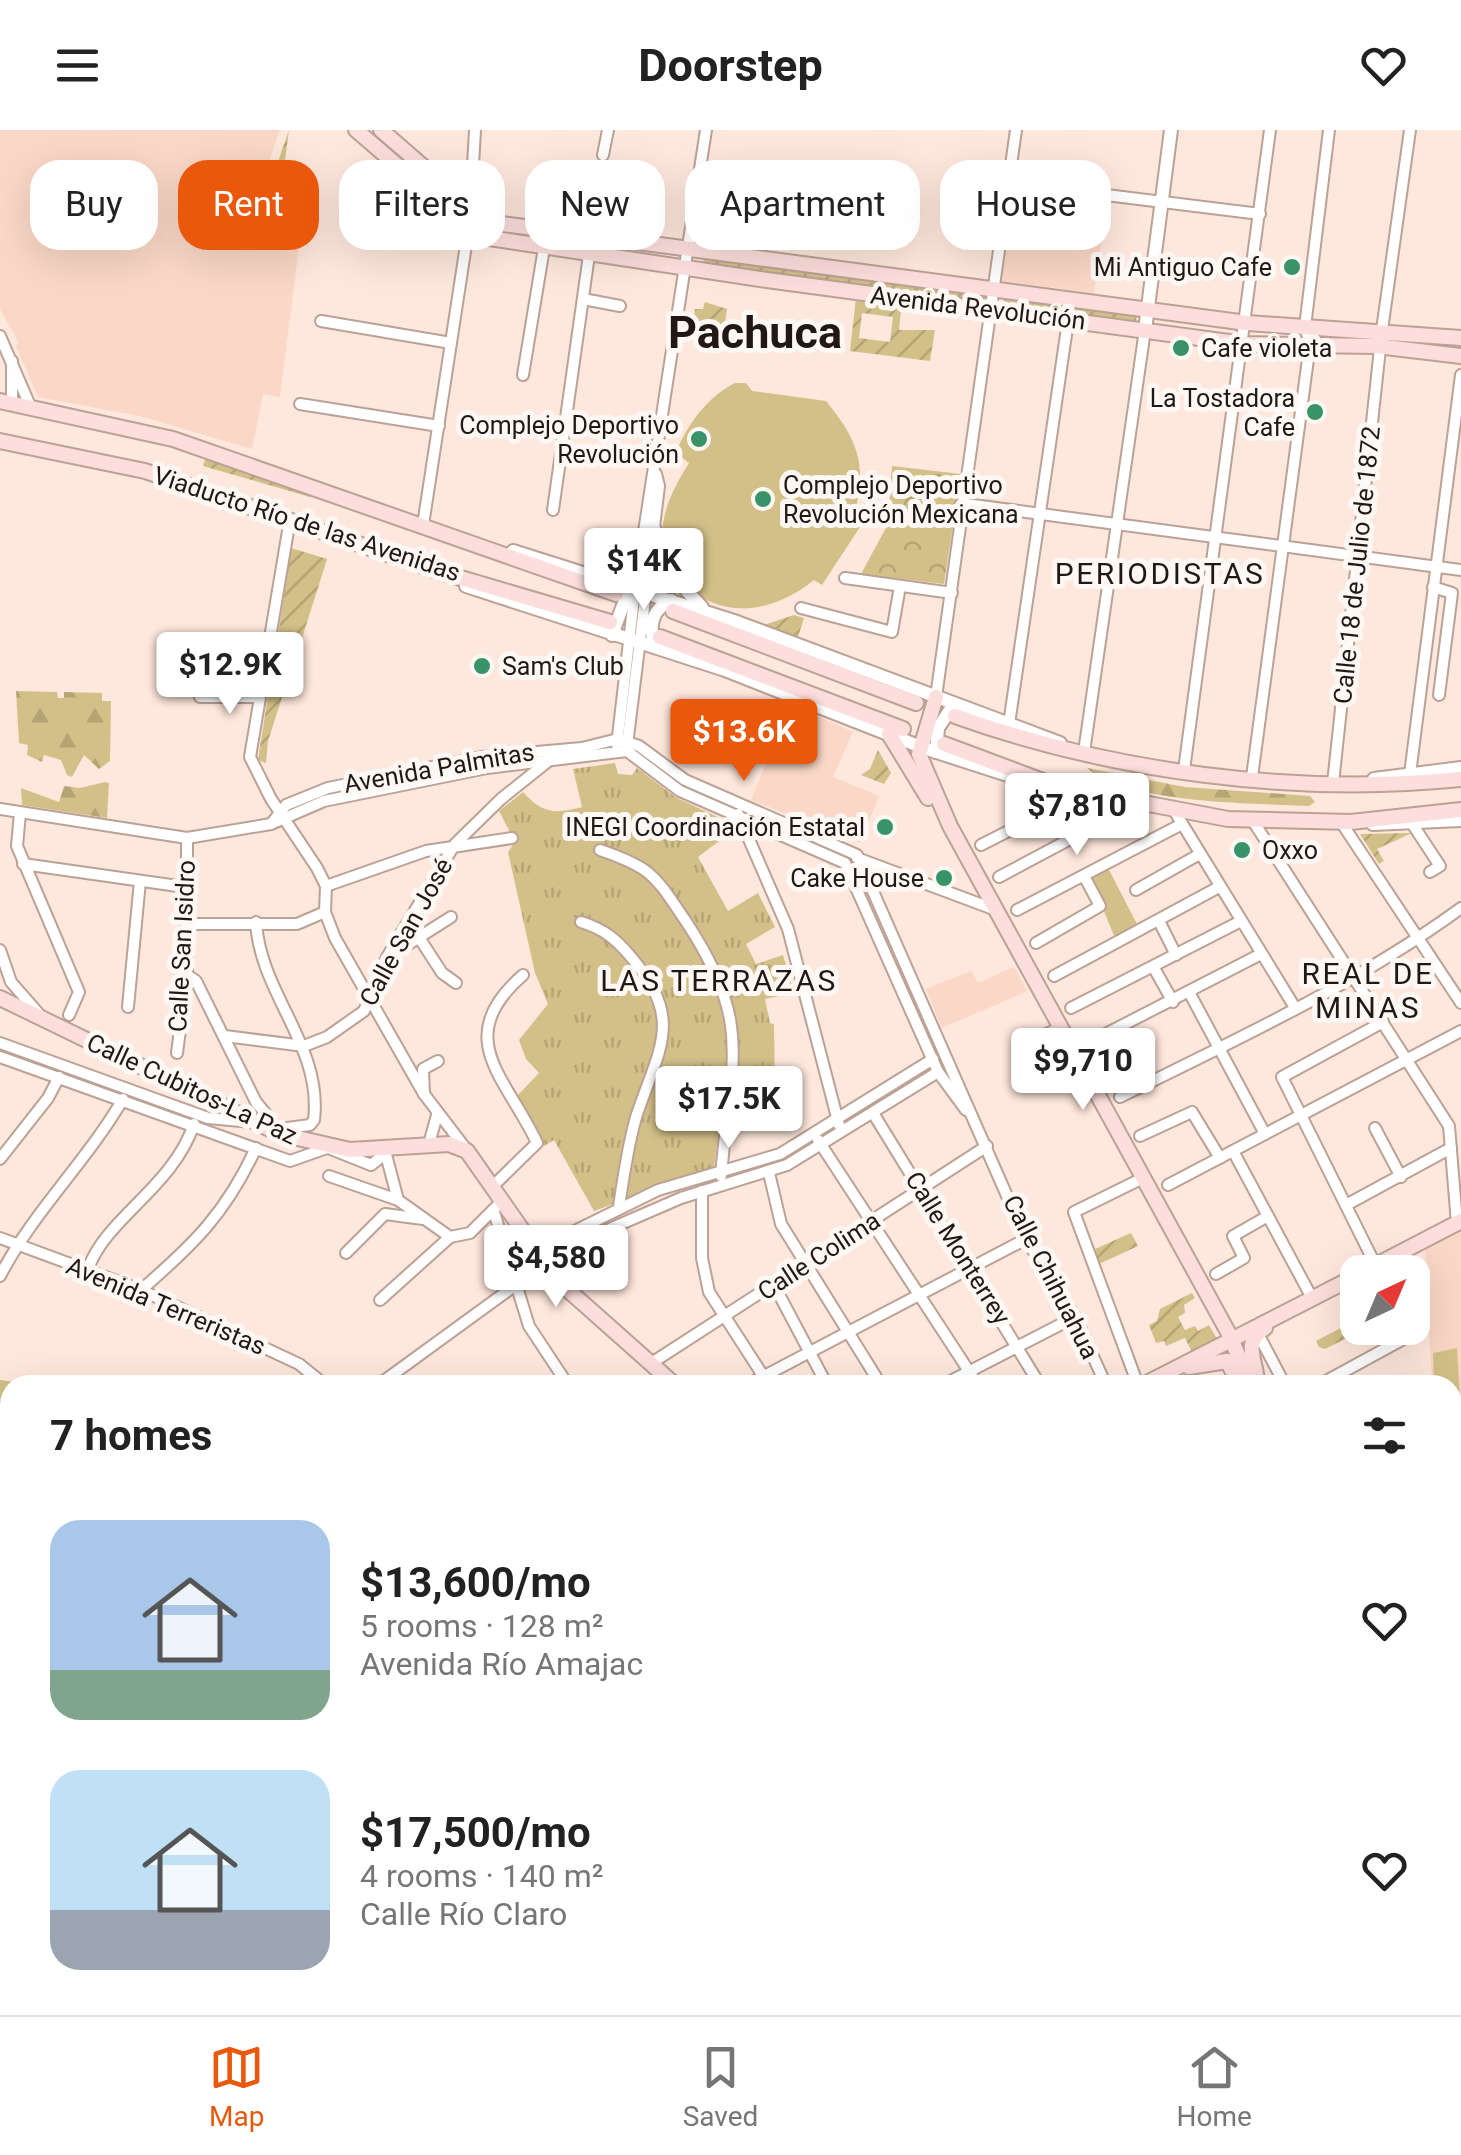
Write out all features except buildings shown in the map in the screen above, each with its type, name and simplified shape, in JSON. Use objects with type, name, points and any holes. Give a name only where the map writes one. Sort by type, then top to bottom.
[{"type":"main road","name":"Avenida Revolución","points":[[356,130],[391,160]]},
{"type":"main road","name":"Avenida Revolución","points":[[381,130],[416,160]]},
{"type":"main road","name":"Avenida Revolución","points":[[505,224],[685,249]]},
{"type":"main road","name":"Avenida Revolución","points":[[557,250],[1244,344],[1461,338]]},
{"type":"main road","name":"Avenida Revolución","points":[[689,250],[994,292],[1247,323],[1304,326],[1461,356]]},
{"type":"main road","name":"Viaducto Río de las Avenidas","points":[[6,402],[173,439],[452,535],[478,549],[618,590]]},
{"type":"main road","name":"Viaducto Río de las Avenidas","points":[[0,441],[111,461],[611,628]]},
{"type":"main road","name":"Viaducto Río de las Avenidas","points":[[672,606],[916,702]]},
{"type":"main road","points":[[662,643],[818,696],[896,732],[1249,1375]]},
{"type":"main road","points":[[785,652],[805,648],[822,666]]},
{"type":"main road","points":[[773,679],[794,696],[818,696]]},
{"type":"main road","points":[[936,697],[920,762],[950,826]]},
{"type":"main road","name":"Viaducto Río de las Avenidas","points":[[955,710],[1054,750],[1184,770],[1338,783],[1412,784],[1461,779]]},
{"type":"main road","points":[[940,748],[1059,787],[1178,818],[1346,822],[1461,810]]},
{"type":"main road","name":"Calle Cubitos-La Paz","points":[[0,998],[253,1122],[329,1148],[450,1144],[467,1151]]},
{"type":"main road","points":[[467,1151],[536,1255],[663,1375]]},
{"type":"main road","points":[[1396,1255],[1459,1222]]},
{"type":"main road","points":[[1163,1375],[1340,1284]]},
{"type":"main road","points":[[1253,1375],[1250,1349],[1256,1330]]},
{"type":"main road","points":[[1178,1368],[1227,1361],[1235,1375]]},
{"type":"street","points":[[473,160],[475,130]]},
{"type":"street","points":[[604,156],[608,130]]},
{"type":"street","points":[[702,160],[706,130]]},
{"type":"street","points":[[1012,160],[1016,130]]},
{"type":"street","points":[[1077,751],[1119,523],[1171,130]]},
{"type":"street","points":[[1184,770],[1270,130]]},
{"type":"street","points":[[1252,777],[1310,344],[1304,326],[1329,130]]},
{"type":"street","name":"Calle 18 de Julio de 1872","points":[[1338,783],[1381,338],[1410,130]]},
{"type":"street","points":[[1111,196],[1260,214]]},
{"type":"street","points":[[423,525],[466,250]]},
{"type":"street","points":[[523,375],[544,250]]},
{"type":"street","points":[[622,745],[689,250]]},
{"type":"street","points":[[936,697],[1000,250]]},
{"type":"street","points":[[553,510],[589,255]]},
{"type":"street","points":[[583,299],[620,306]]},
{"type":"street","points":[[1009,724],[1068,320]]},
{"type":"street","points":[[321,321],[452,343]]},
{"type":"street","points":[[0,336],[32,408]]},
{"type":"street","points":[[6,402],[12,360]]},
{"type":"street","points":[[1410,774],[1461,375]]},
{"type":"street","points":[[300,404],[438,426]]},
{"type":"street","points":[[640,591],[654,528],[659,486],[656,473]]},
{"type":"street","points":[[966,504],[1461,570]]},
{"type":"street","points":[[290,520],[250,757],[326,886],[325,912],[370,999],[424,1094],[467,1151]]},
{"type":"street","points":[[654,528],[670,574],[708,612]]},
{"type":"street","points":[[844,578],[952,593]]},
{"type":"street","points":[[801,608],[892,632],[900,586]]},
{"type":"street","points":[[1419,683],[1440,690],[1452,593],[1433,587]]},
{"type":"street","points":[[618,590],[625,600],[611,628],[634,641],[662,643]]},
{"type":"street","name":"Viaducto Río de las Avenidas","points":[[618,590],[640,591],[672,606],[708,612],[936,697],[955,710],[1009,724],[1077,751]]},
{"type":"street","points":[[672,606],[660,606],[653,619],[653,640],[896,732],[921,746],[940,748],[942,718],[955,710]]},
{"type":"street","points":[[200,697],[259,697]]},
{"type":"street","points":[[622,745],[685,780],[861,858],[996,910]]},
{"type":"street","points":[[622,745],[674,788],[828,854],[861,858]]},
{"type":"street","name":"Avenida Palmitas","points":[[284,815],[324,801],[582,748],[622,745]]},
{"type":"street","name":"Calle San José","points":[[304,1046],[351,1021],[370,999],[387,957],[455,844],[547,755]]},
{"type":"street","name":"Viaducto Río de las Avenidas","points":[[1338,783],[1461,768]]},
{"type":"street","points":[[981,845],[1084,793]]},
{"type":"street","points":[[731,800],[788,929],[842,1133]]},
{"type":"street","points":[[999,877],[1136,804]]},
{"type":"street","points":[[0,809],[187,838],[272,824],[284,815]]},
{"type":"street","points":[[20,813],[16,846],[77,986],[69,1014]]},
{"type":"street","points":[[1017,910],[1084,876],[1178,818],[1294,1006]]},
{"type":"street","points":[[1346,822],[1414,825],[1461,820]]},
{"type":"street","points":[[1253,821],[1449,1126],[1459,1222]]},
{"type":"street","points":[[1346,822],[1461,1004]]},
{"type":"street","points":[[1414,825],[1440,866],[1430,872]]},
{"type":"street","name":"Calle San Isidro","points":[[178,1053],[186,975],[187,838]]},
{"type":"street","points":[[326,886],[384,863],[455,844],[512,838]]},
{"type":"street","points":[[600,850],[650,870],[710,958],[726,992],[734,1051],[720,1187]]},
{"type":"street","name":"Calle Chihuahua","points":[[828,854],[845,864],[938,1072],[970,1115]]},
{"type":"street","points":[[1136,890],[1198,855]]},
{"type":"street","name":"Calle Chihuahua","points":[[861,858],[1026,1239],[1075,1317],[1101,1375]]},
{"type":"street","points":[[23,864],[185,888]]},
{"type":"street","points":[[1036,944],[1100,906],[1084,876]]},
{"type":"street","points":[[128,1007],[140,881]]},
{"type":"street","points":[[1054,976],[1219,888]]},
{"type":"street","points":[[1120,1097],[1354,975],[1420,938],[1461,908]]},
{"type":"street","points":[[186,924],[297,924],[325,912]]},
{"type":"street","points":[[387,957],[451,917]]},
{"type":"street","points":[[1159,921],[1176,955]]},
{"type":"street","points":[[1071,1008],[1240,921]]},
{"type":"street","points":[[186,975],[196,982],[256,1102],[280,1131],[310,1125],[314,1120],[311,1066],[258,956],[256,922]]},
{"type":"street","points":[[582,922],[606,930],[637,964],[660,997],[664,1016],[658,1065],[636,1120],[620,1206]]},
{"type":"street","points":[[420,939],[442,973],[456,982]]},
{"type":"street","points":[[0,950],[10,982],[44,1021]]},
{"type":"street","points":[[1090,1042],[1261,954]]},
{"type":"street","points":[[1154,968],[1173,1002]]},
{"type":"street","points":[[380,1300],[450,1237],[470,1233],[537,1144],[497,1074],[486,1035],[486,1022],[496,1000],[523,976]]},
{"type":"street","points":[[1189,992],[1265,1134]]},
{"type":"street","points":[[1361,1255],[1346,1205],[1282,1077],[1384,1022]]},
{"type":"street","points":[[1022,1044],[1061,1028]]},
{"type":"street","points":[[1168,1185],[1409,1062],[1461,1031]]},
{"type":"street","points":[[225,1036],[304,1046]]},
{"type":"street","points":[[0,1043],[208,1118],[253,1122]]},
{"type":"street","points":[[0,1057],[290,1161],[329,1148]]},
{"type":"street","points":[[536,1255],[702,1191],[769,1173],[818,1141],[836,1120],[933,1060]]},
{"type":"street","points":[[424,1094],[423,1069],[438,1061]]},
{"type":"street","points":[[536,1255],[620,1206],[842,1133],[938,1072]]},
{"type":"street","points":[[0,1159],[59,1078]]},
{"type":"street","points":[[0,1276],[16,1245],[86,1158],[123,1098]]},
{"type":"street","points":[[1140,1136],[1192,1112],[1220,1158]]},
{"type":"street","name":"Calle Monterrey","points":[[873,1113],[1035,1375]]},
{"type":"street","points":[[429,1144],[438,1115]]},
{"type":"street","points":[[88,1269],[98,1247],[180,1155],[194,1124]]},
{"type":"street","points":[[1375,1128],[1401,1177]]},
{"type":"street","points":[[818,1141],[972,1375]]},
{"type":"street","name":"Calle Colima","points":[[650,1364],[987,1146]]},
{"type":"street","points":[[141,1290],[204,1235],[224,1210],[256,1148]]},
{"type":"street","points":[[1346,1205],[1451,1148]]},
{"type":"street","points":[[385,1149],[398,1200]]},
{"type":"street","points":[[1233,1152],[1312,1298]]},
{"type":"street","points":[[769,1173],[781,1224],[875,1375]]},
{"type":"street","points":[[328,1176],[398,1200],[450,1237]]},
{"type":"street","points":[[1137,1375],[1074,1212],[1143,1178]]},
{"type":"street","points":[[702,1191],[702,1258],[710,1292],[764,1375]]},
{"type":"street","points":[[497,1198],[513,1287],[542,1350],[561,1375]]},
{"type":"street","points":[[346,1253],[385,1214],[425,1219]]},
{"type":"street","points":[[1216,1274],[1244,1258],[1233,1236],[1268,1216]]},
{"type":"street","name":"Avenida Terreristas","points":[[0,1238],[141,1290],[299,1364],[313,1375]]},
{"type":"street","points":[[775,1375],[847,1332],[1026,1239]]},
{"type":"street","points":[[774,1285],[822,1375]]},
{"type":"street","points":[[393,1375],[513,1287]]},
{"type":"street","points":[[962,1375],[1075,1317]]},
{"type":"street","points":[[1256,1330],[1281,1375]]},
{"type":"street","points":[[1337,1375],[1392,1345]]},
{"type":"shaded area","points":[[0,130],[280,130],[269,160],[178,160],[178,250],[299,250],[280,397],[263,394],[252,449],[140,416],[38,397],[16,346],[19,343],[0,309]]},
{"type":"shaded area","points":[[1006,250],[1100,250],[1094,293],[1002,281]]},
{"type":"shaded area","points":[[790,704],[853,732],[833,777],[879,796],[860,843],[751,800]]},
{"type":"shaded area","points":[[1014,967],[1027,991],[942,1028],[926,989],[971,971],[978,983]]},
{"type":"shaded area","points":[[1461,1228],[1461,1375],[1431,1375],[1430,1255],[1425,1255],[1425,1248]]},
{"type":"green space","points":[[289,130],[285,160],[279,160]]},
{"type":"green space","points":[[704,257],[988,295],[987,302],[703,264]]},
{"type":"green space","points":[[1004,297],[1137,314],[1136,321],[1004,304]]},
{"type":"green space","points":[[856,298],[938,309],[937,315],[901,310],[899,330],[935,330],[930,361],[850,351]],"holes":[[[862,313],[893,317],[890,342],[859,338]]]},
{"type":"green space","points":[[705,302],[727,309],[724,331],[693,327],[695,309],[703,309]]},
{"type":"green space","name":"Complejo Deportivo Revolución Mexicana","points":[[735,383],[746,383],[752,391],[826,401],[853,443],[860,470],[852,521],[860,527],[822,585],[814,580],[783,599],[750,608],[717,604],[686,585],[666,556],[662,533],[673,492],[689,463],[676,453],[680,443],[707,404]]},
{"type":"green space","points":[[205,459],[310,495],[310,497],[203,466]]},
{"type":"green space","points":[[892,466],[961,474],[944,584],[861,574],[888,524]]},
{"type":"green space","points":[[291,548],[327,559],[292,670],[274,663]]},
{"type":"green space","points":[[794,615],[804,618],[798,637],[764,625]]},
{"type":"green space","points":[[271,676],[287,682],[268,741],[266,763],[258,760]]},
{"type":"green space","points":[[16,691],[57,692],[58,698],[64,698],[64,692],[102,693],[102,701],[111,701],[110,761],[99,769],[84,755],[72,777],[67,775],[61,760],[44,755],[42,762],[27,755],[28,745],[19,743]]},
{"type":"green space","points":[[878,750],[891,773],[884,784],[861,775],[870,769]]},
{"type":"green space","points":[[615,763],[618,774],[632,775],[637,768],[677,798],[722,819],[731,832],[698,857],[728,911],[758,893],[775,927],[746,944],[756,964],[783,955],[794,993],[765,999],[770,1023],[774,1024],[775,1093],[736,1110],[721,1111],[714,1168],[594,1211],[554,1140],[544,1146],[517,1096],[539,1073],[526,1059],[519,1040],[548,1004],[535,973],[508,852],[515,842],[499,811],[523,792],[537,805],[550,810],[582,807],[573,769]]},
{"type":"green space","points":[[1087,768],[1185,787],[1310,796],[1315,802],[1309,806],[1256,804],[1161,795],[1107,780]]},
{"type":"green space","points":[[109,783],[107,818],[22,805],[21,788],[59,802],[64,786],[80,788]]},
{"type":"green space","points":[[1412,833],[1377,849],[1384,861],[1379,864],[1360,834]]},
{"type":"green space","points":[[1108,868],[1138,926],[1115,938],[1091,880]]},
{"type":"green space","points":[[1119,894],[1136,925],[1120,934],[1103,902]]},
{"type":"green space","points":[[1131,1233],[1138,1246],[1099,1264],[1095,1249]]},
{"type":"green space","points":[[1192,1293],[1195,1298],[1184,1305],[1185,1313],[1178,1317],[1185,1330],[1195,1326],[1198,1331],[1209,1325],[1217,1339],[1192,1352],[1185,1338],[1166,1346],[1164,1341],[1156,1343],[1149,1325],[1157,1321],[1160,1309]]},
{"type":"green space","points":[[1340,1328],[1340,1342],[1325,1349],[1316,1341]]},
{"type":"green space","points":[[1457,1348],[1458,1375],[1434,1375],[1433,1353]]},
{"type":"place","name":"Mi Antiguo Cafe","points":[[1292,267]]},
{"type":"place","name":"Cafe violeta","points":[[1181,348]]},
{"type":"place","name":"La Tostadora Cafe","points":[[1315,412]]},
{"type":"place","name":"Complejo Deportivo Revolución","points":[[699,439]]},
{"type":"place","name":"Complejo Deportivo Revolución Mexicana","points":[[763,499]]},
{"type":"place","name":"Sam's Club","points":[[482,666]]},
{"type":"place","name":"INEGI Coordinación Estatal","points":[[885,827]]},
{"type":"place","name":"Oxxo","points":[[1242,850]]},
{"type":"place","name":"Cake House","points":[[944,878]]},
{"type":"district","name":"Pachuca","points":[[755,332]]},
{"type":"district","name":"PERIODISTAS","points":[[1160,573]]},
{"type":"district","name":"LAS TERRAZAS","points":[[719,980]]},
{"type":"district","name":"REAL DE MINAS","points":[[1368,990]]}]
